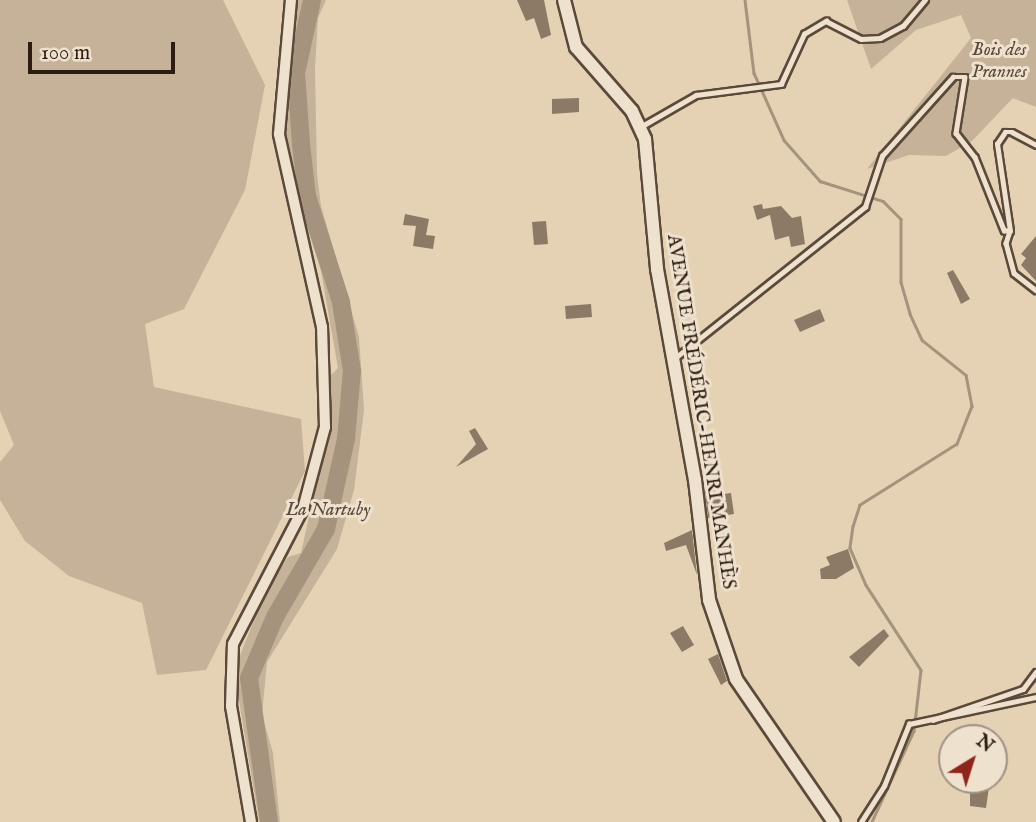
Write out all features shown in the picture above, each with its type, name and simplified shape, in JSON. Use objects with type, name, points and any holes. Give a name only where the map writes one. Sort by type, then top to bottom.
[{"type":"street","points":[[251,822],[231,706],[233,644],[303,509],[325,427],[321,327],[279,134],[291,0]]},
{"type":"street","points":[[564,0],[576,47],[641,127]]},
{"type":"street","name":"AVENUE FRÉDÉRIC-HENRI MANHÈS","points":[[641,127],[657,269],[674,358],[709,600],[736,679],[834,822]]},
{"type":"lane","points":[[641,127],[696,95],[780,84],[804,34],[826,21],[861,40],[880,38],[903,26],[925,0]]},
{"type":"lane","points":[[674,358],[865,207],[882,156],[959,75],[965,77],[956,133],[975,157],[1004,230],[1010,231]]},
{"type":"lane","points":[[1036,145],[1012,132],[1005,132],[997,144],[1010,231],[1006,243],[1014,273],[1036,290]]},
{"type":"lane","points":[[925,723],[1023,689],[1036,672]]},
{"type":"lane","points":[[861,822],[884,786],[909,724],[925,723],[1036,697]]},
{"type":"green space","points":[[0,0],[223,0],[265,85],[245,190],[184,309],[145,324],[154,387],[301,419],[305,471],[206,670],[157,675],[142,603],[69,576],[25,541],[0,500],[0,462],[14,445],[0,411]]},
{"type":"green space","name":"La Nartuby","points":[[292,0],[326,0],[318,18],[315,68],[317,174],[321,206],[359,337],[364,410],[354,490],[337,549],[267,662],[262,715],[273,753],[280,822],[259,822],[234,670],[266,591],[288,557],[301,553],[329,426],[328,378],[338,368],[321,271],[289,170],[280,93]]},
{"type":"green space","name":"Bois des Prannes","points":[[847,0],[1036,0],[1036,107],[1013,98],[972,141],[946,156],[909,155],[867,169],[971,38],[961,15],[916,30],[871,69]]},
{"type":"building","points":[[517,0],[544,0],[551,35],[541,39],[534,18],[526,21]]},
{"type":"building","points":[[579,98],[579,112],[552,114],[552,99]]},
{"type":"building","points":[[762,204],[763,209],[781,206],[792,218],[801,216],[805,244],[791,247],[789,236],[775,240],[770,215],[757,220],[753,206]]},
{"type":"building","points":[[405,214],[429,219],[426,235],[435,236],[433,249],[413,246],[416,226],[403,225]]},
{"type":"building","points":[[546,221],[548,244],[534,245],[532,222]]},
{"type":"building","points":[[1036,236],[1036,281],[1021,265],[1026,258],[1021,254]]},
{"type":"building","points":[[953,270],[970,299],[961,304],[947,273]]},
{"type":"building","points":[[591,304],[592,317],[566,319],[565,306]]},
{"type":"building","points":[[820,309],[825,321],[800,332],[794,320]]},
{"type":"building","points":[[475,428],[488,449],[456,467],[476,444],[469,431]]},
{"type":"building","points":[[715,490],[716,495],[731,493],[734,514],[708,518],[705,491]]},
{"type":"building","points":[[692,530],[697,575],[686,545],[666,551],[664,543]]},
{"type":"building","points":[[848,549],[854,568],[836,579],[821,579],[820,569],[830,565],[826,557]]},
{"type":"building","points":[[683,626],[694,645],[682,652],[670,633]]},
{"type":"building","points":[[884,629],[889,636],[859,667],[849,657]]},
{"type":"building","points":[[718,654],[727,681],[721,685],[708,659]]},
{"type":"building","points":[[970,794],[988,794],[986,808],[970,806]]},
{"type":"waterway","name":"La Nartuby","points":[[269,822],[249,678],[275,617],[326,529],[346,439],[352,371],[341,302],[307,196],[301,144],[296,73],[312,0]]},
{"type":"waterway","points":[[745,0],[754,73],[784,140],[820,181],[883,201],[901,219],[901,282],[910,314],[922,340],[966,375],[972,406],[957,444],[860,505],[853,526],[850,548],[866,585],[921,670],[914,731],[872,822]]}]
